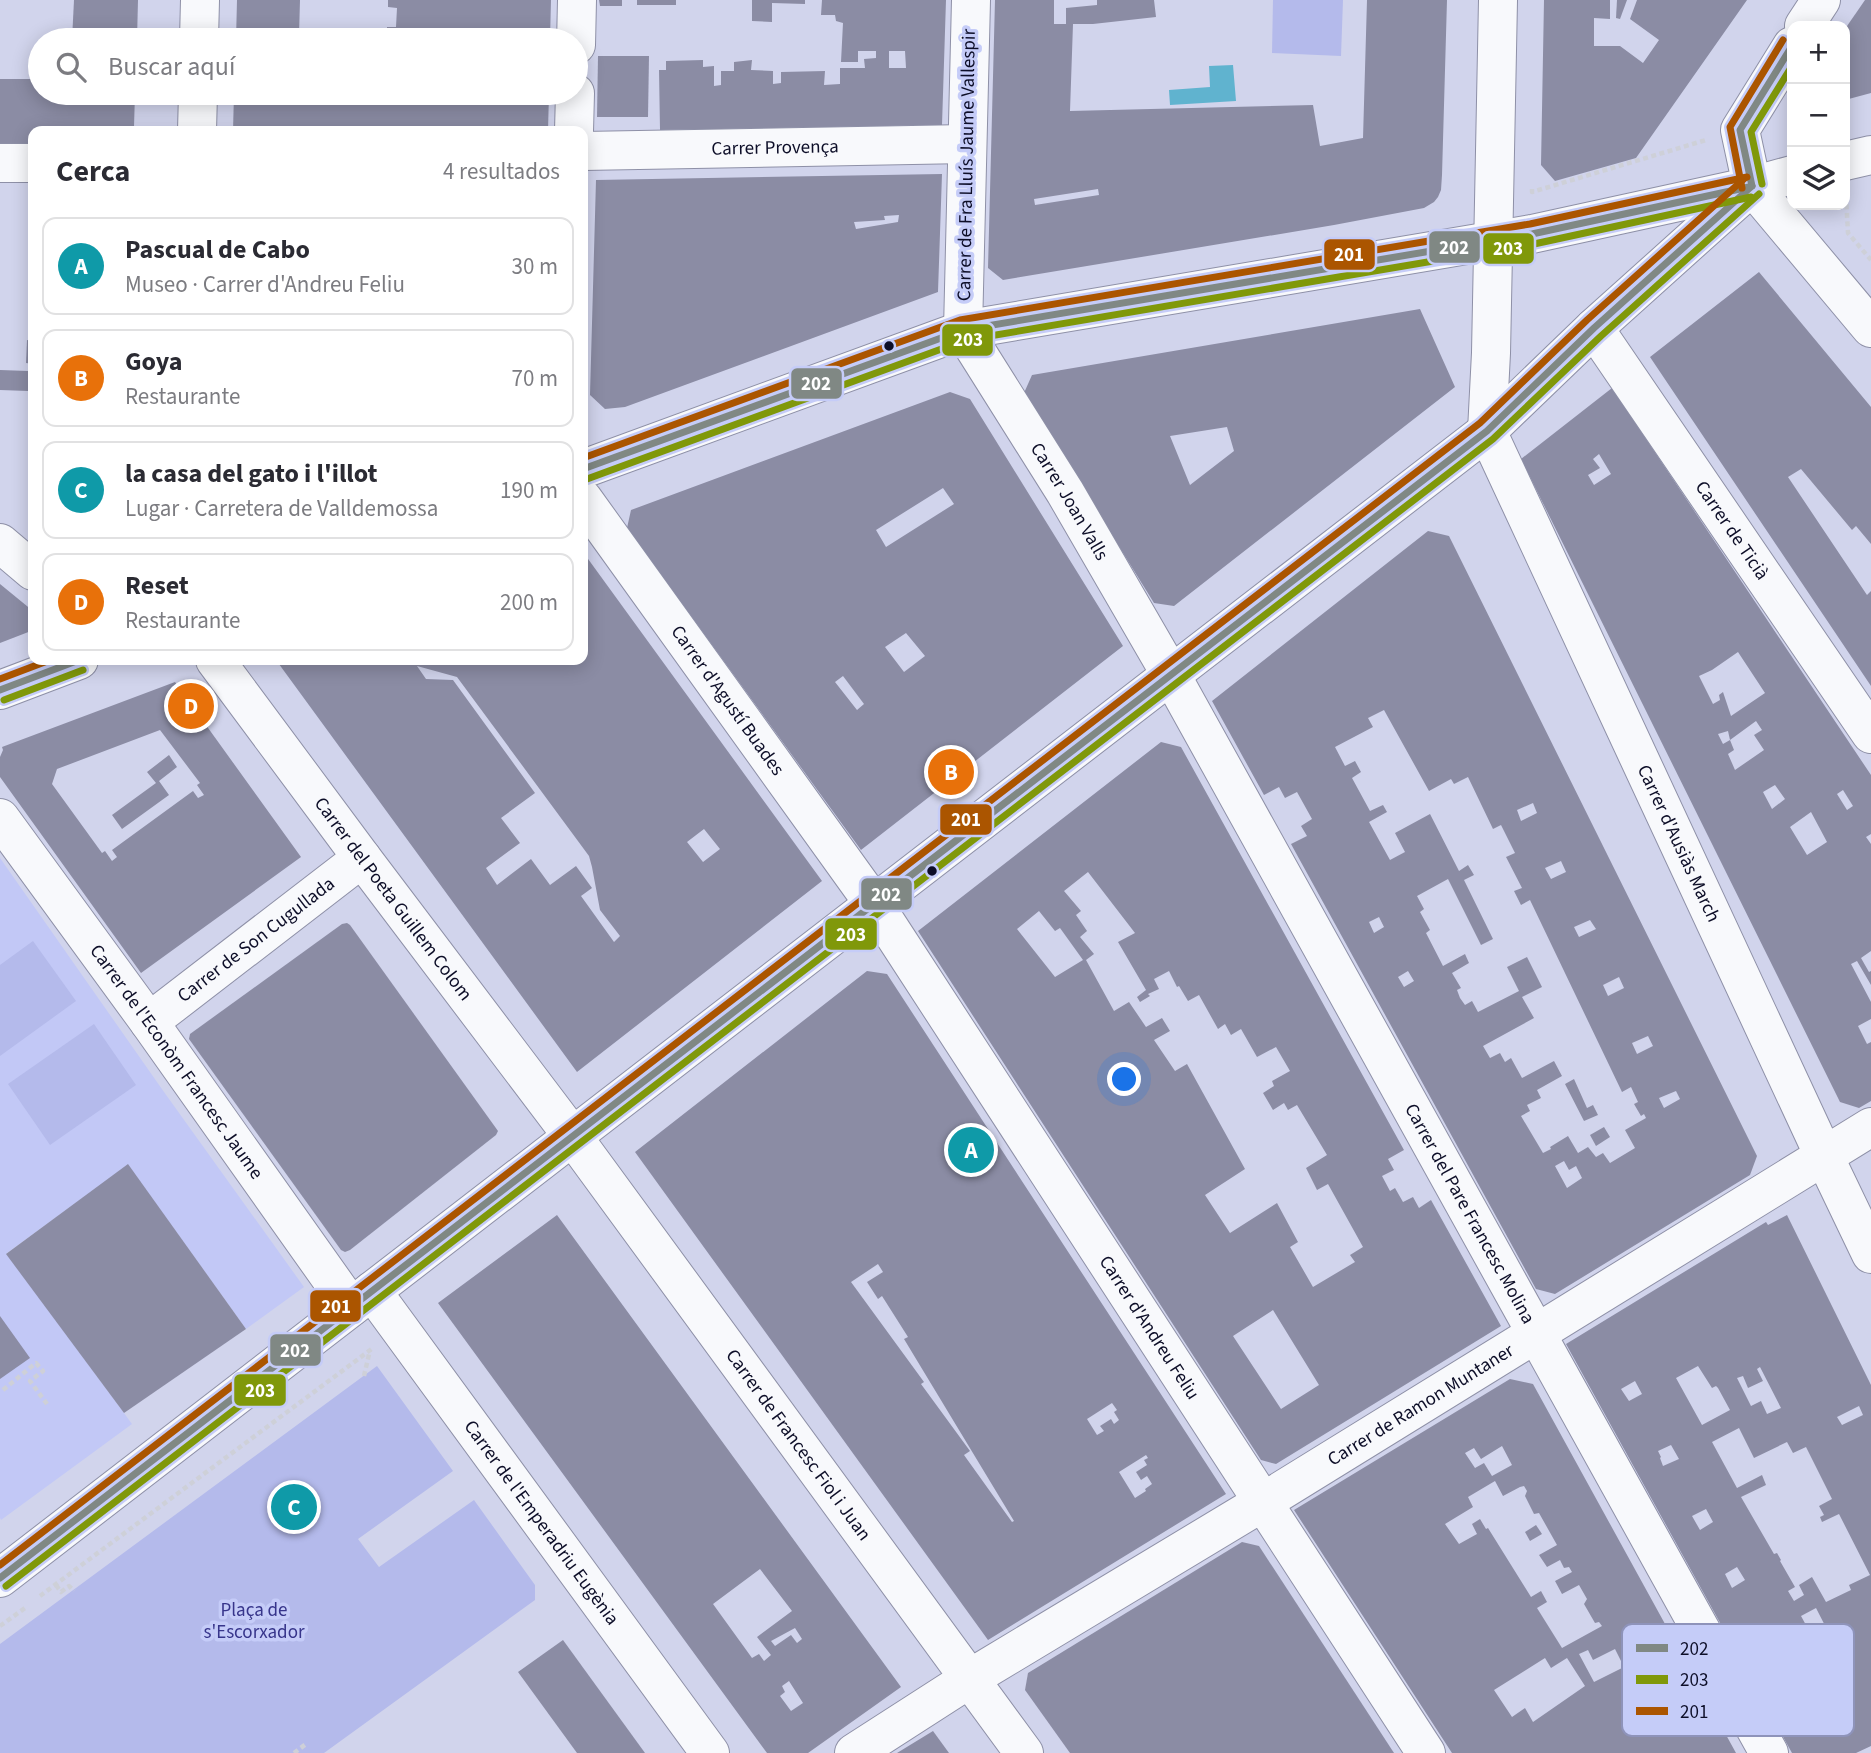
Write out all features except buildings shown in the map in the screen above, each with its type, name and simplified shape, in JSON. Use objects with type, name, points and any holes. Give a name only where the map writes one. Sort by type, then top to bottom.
[{"type":"street","points":[[200,28],[201,0]]},
{"type":"street","points":[[576,28],[577,0]]},
{"type":"street","name":"Carrer de Fra Lluís Jaume Vallespir","points":[[962,330],[971,0]]},
{"type":"street","points":[[1487,431],[1498,0]]},
{"type":"street","points":[[1807,21],[1821,0]]},
{"type":"street","points":[[1787,54],[1740,130],[1752,186],[1871,328]]},
{"type":"street","points":[[197,126],[198,105]]},
{"type":"street","points":[[574,126],[575,105]]},
{"type":"street","name":"Carrer Provença","points":[[588,151],[967,144]]},
{"type":"street","points":[[1850,161],[1871,155]]},
{"type":"street","points":[[0,163],[28,163]]},
{"type":"street","points":[[588,467],[962,330],[1532,234],[1787,176]]},
{"type":"street","points":[[2,1571],[362,1299],[1487,431],[1594,328],[1752,186]]},
{"type":"street","name":"Carrer de Ticià","points":[[1594,328],[1871,734]]},
{"type":"street","name":"Carrer Joan Valls","points":[[962,330],[1065,492],[1171,675]]},
{"type":"street","name":"Carrer d'Ausiàs March","points":[[1487,431],[1871,1254]]},
{"type":"street","name":"Carrer d'Agustí Buades","points":[[588,506],[874,904]]},
{"type":"street","points":[[0,543],[28,567]]},
{"type":"street","points":[[0,690],[66,665]]},
{"type":"street","name":"Carrer del Poeta Guillem Colom","points":[[219,665],[573,1137]]},
{"type":"street","name":"Carrer del Pare Francesc Molina","points":[[1171,675],[1697,1624]]},
{"type":"street","name":"Carrer de l'Econòm Francesc Jaume","points":[[0,818],[149,1022],[362,1299]]},
{"type":"street","name":"Carrer de Son Cugullada","points":[[149,1022],[362,858]]},
{"type":"street","name":"Carrer d'Andreu Feliu","points":[[874,904],[1426,1753]]},
{"type":"street","name":"Carrer de Ramon Muntaner","points":[[969,1679],[1263,1502],[1871,1127]]},
{"type":"street","name":"Carrer de Francesc Fiol i Juan","points":[[573,1137],[1024,1753]]},
{"type":"street","name":"Carrer de l'Emperadriu Eugènia","points":[[362,1299],[710,1753]]},
{"type":"street","points":[[854,1753],[969,1679]]},
{"type":"street","name":"Carrer del Pare Francesc Molina","points":[[1760,1736],[1769,1753]]},
{"type":"path","points":[[1532,178],[1532,192],[1740,130]]},
{"type":"path","points":[[1847,210],[1848,233],[1871,260]]},
{"type":"path","points":[[0,1626],[379,1343]]},
{"type":"path","points":[[1,1390],[36,1363],[43,1371],[30,1381],[47,1404]]},
{"type":"path","points":[[294,1753],[306,1744]]},
{"type":"shaded area","points":[[1233,65],[1236,101],[1170,105],[1169,90],[1210,87],[1209,66]]},
{"type":"shaded area","points":[[0,858],[304,1287],[246,1329],[128,1165],[7,1253],[132,1424],[1,1520],[0,1518]]},
{"type":"green space","points":[[1273,0],[1343,0],[1341,56],[1272,53]]},
{"type":"green space","points":[[33,941],[76,1001],[0,1056],[0,965]]},
{"type":"green space","points":[[94,1024],[136,1085],[50,1145],[8,1084]]},
{"type":"green space","name":"Plaça de s'Escorxador","points":[[377,1366],[453,1471],[358,1539],[379,1567],[474,1500],[535,1585],[535,1600],[324,1753],[0,1753],[0,1644]]},
{"type":"transit line","name":"201","points":[[1742,188],[1730,127],[1783,40]]},
{"type":"transit line","name":"202","points":[[1752,186],[1740,130],[1787,54]]},
{"type":"transit line","name":"203","points":[[1762,184],[1751,132],[1787,74]]},
{"type":"transit line","name":"201","points":[[588,456],[960,320],[1530,224],[1747,177]]},
{"type":"transit line","name":"201","points":[[0,1565],[1480,423],[1587,320],[1745,178]]},
{"type":"transit line","name":"202","points":[[0,1578],[1487,431],[1594,328],[1752,186]]},
{"type":"transit line","name":"202","points":[[588,467],[963,330],[1532,234],[1749,187]]},
{"type":"transit line","name":"203","points":[[6,1586],[1493,439],[1601,336],[1759,194]]},
{"type":"transit line","name":"203","points":[[588,479],[966,340],[1534,244],[1751,197]]},
{"type":"transit line","name":"201","points":[[0,679],[37,665]]},
{"type":"transit line","name":"202","points":[[0,690],[66,665]]},
{"type":"transit line","name":"203","points":[[4,700],[83,670]]},
{"type":"place","name":"Reset","points":[[191,706]]},
{"type":"place","name":"Goya","points":[[951,772]]},
{"type":"place","name":"Pascual de Cabo","points":[[971,1150]]},
{"type":"place","name":"la casa del gato i l'illot","points":[[294,1507]]}]
